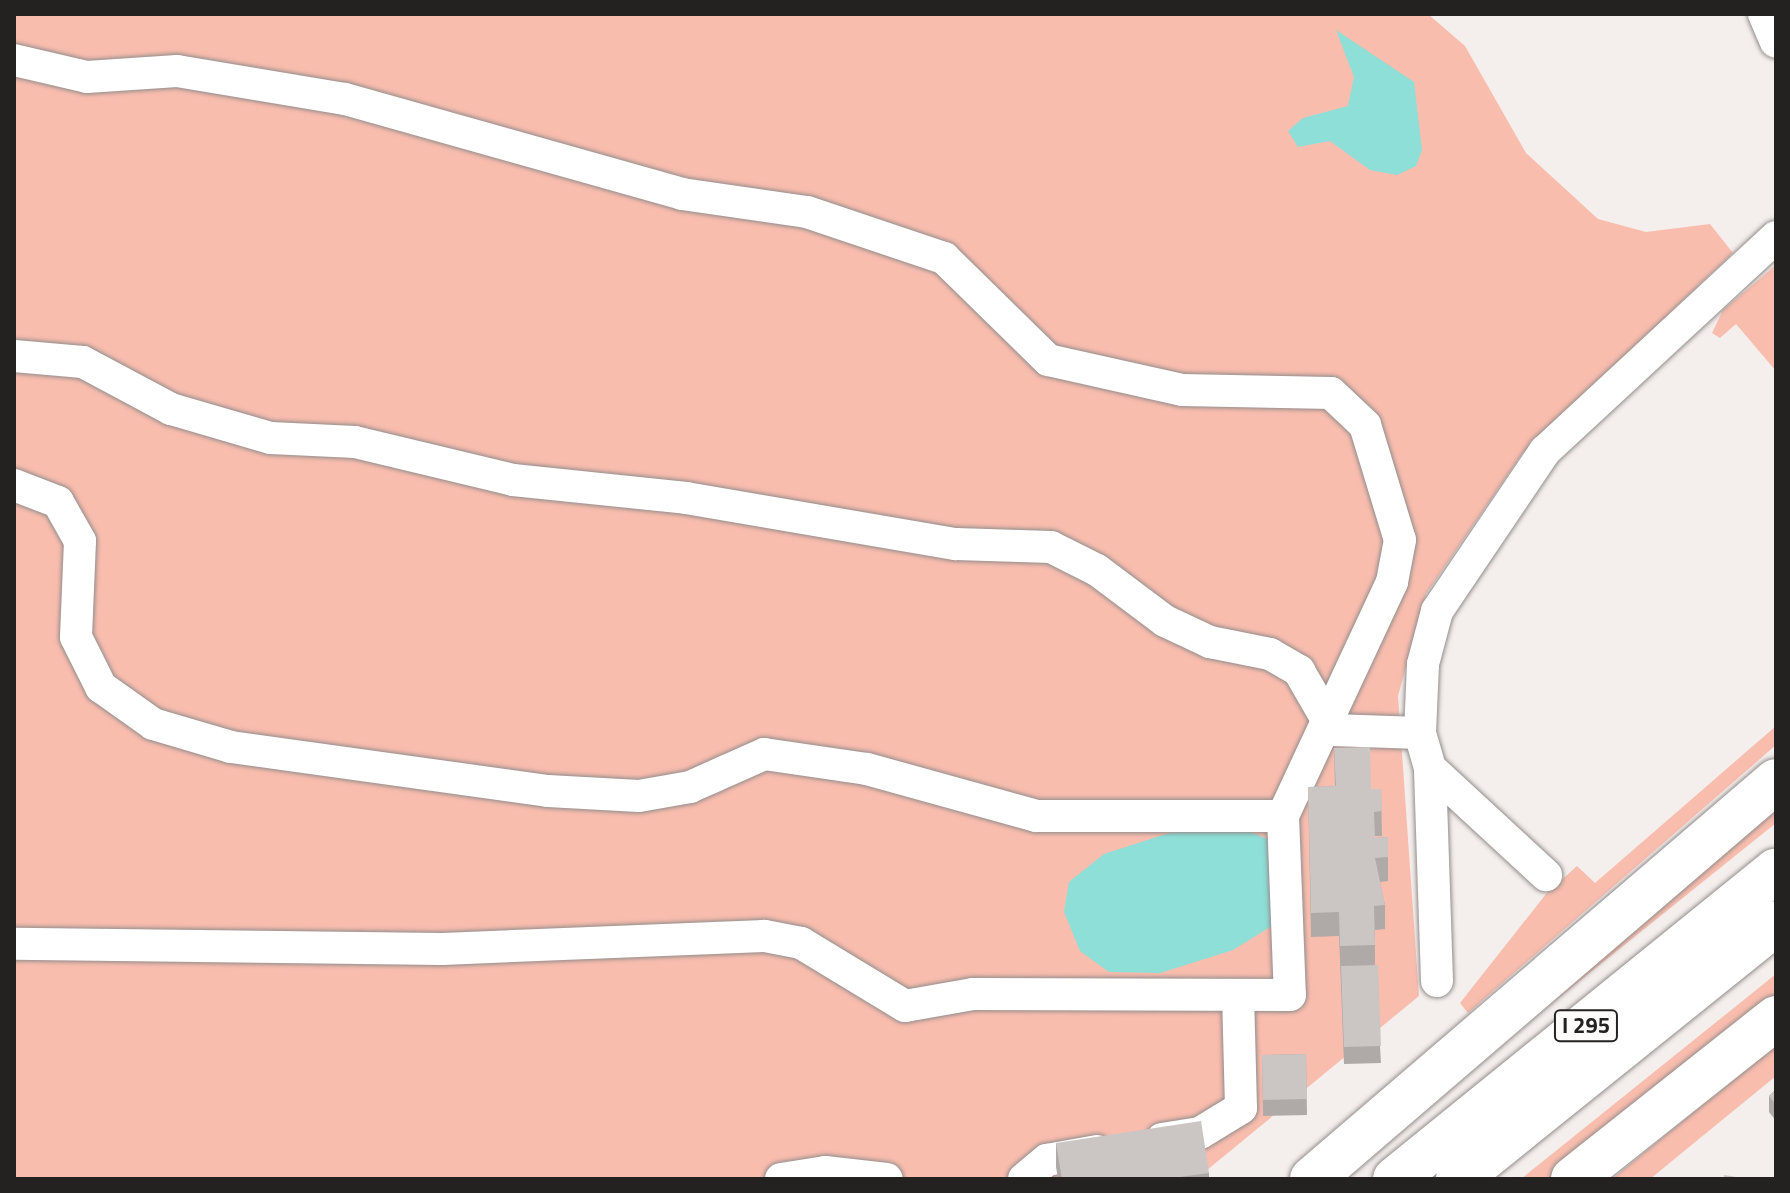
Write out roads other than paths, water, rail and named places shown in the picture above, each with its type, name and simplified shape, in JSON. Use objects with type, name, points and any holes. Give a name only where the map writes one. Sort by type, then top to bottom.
[{"type":"highway","points":[[1312,1179],[1776,781]]},
{"type":"highway","name":"I 295","points":[[1395,1179],[1776,871]]},
{"type":"highway","name":"I 295","points":[[1458,1179],[1776,923]]},
{"type":"highway","points":[[1573,1179],[1776,1018]]},
{"type":"street","points":[[1764,14],[1776,42]]},
{"type":"street","points":[[14,60],[87,77],[177,71],[345,99],[682,194],[807,212],[944,258],[1048,360],[1182,390],[1331,393],[1365,425],[1400,540],[1392,582],[1326,718],[1283,816],[1290,995],[973,994],[905,1006],[801,943],[764,936],[442,949],[14,944]]},
{"type":"street","points":[[1437,981],[1430,768],[1420,733],[1423,664],[1437,611],[1545,451],[1776,237]]},
{"type":"street","points":[[14,356],[83,362],[171,409],[271,438],[355,442],[513,480],[686,498],[956,544],[1051,547],[1097,570],[1165,621],[1210,642],[1270,654],[1299,671],[1333,730],[1420,733]]},
{"type":"street","points":[[14,485],[58,502],[80,541],[76,637],[101,687],[153,724],[231,747],[548,791],[639,796],[690,787],[764,754],[867,769],[1036,816],[1283,816]]},
{"type":"street","points":[[1430,768],[1546,875]]},
{"type":"street","points":[[1024,1179],[1047,1160],[1200,1133],[1241,1108],[1238,996]]},
{"type":"street","points":[[781,1179],[825,1172],[887,1179]]},
{"type":"water","points":[[1336,30],[1414,82],[1422,150],[1416,166],[1397,175],[1370,170],[1330,141],[1298,147],[1288,131],[1303,118],[1348,106],[1354,77]]},
{"type":"water","points":[[1194,825],[1243,829],[1272,841],[1278,922],[1233,950],[1160,973],[1109,972],[1080,951],[1064,912],[1069,882],[1104,854]]}]
